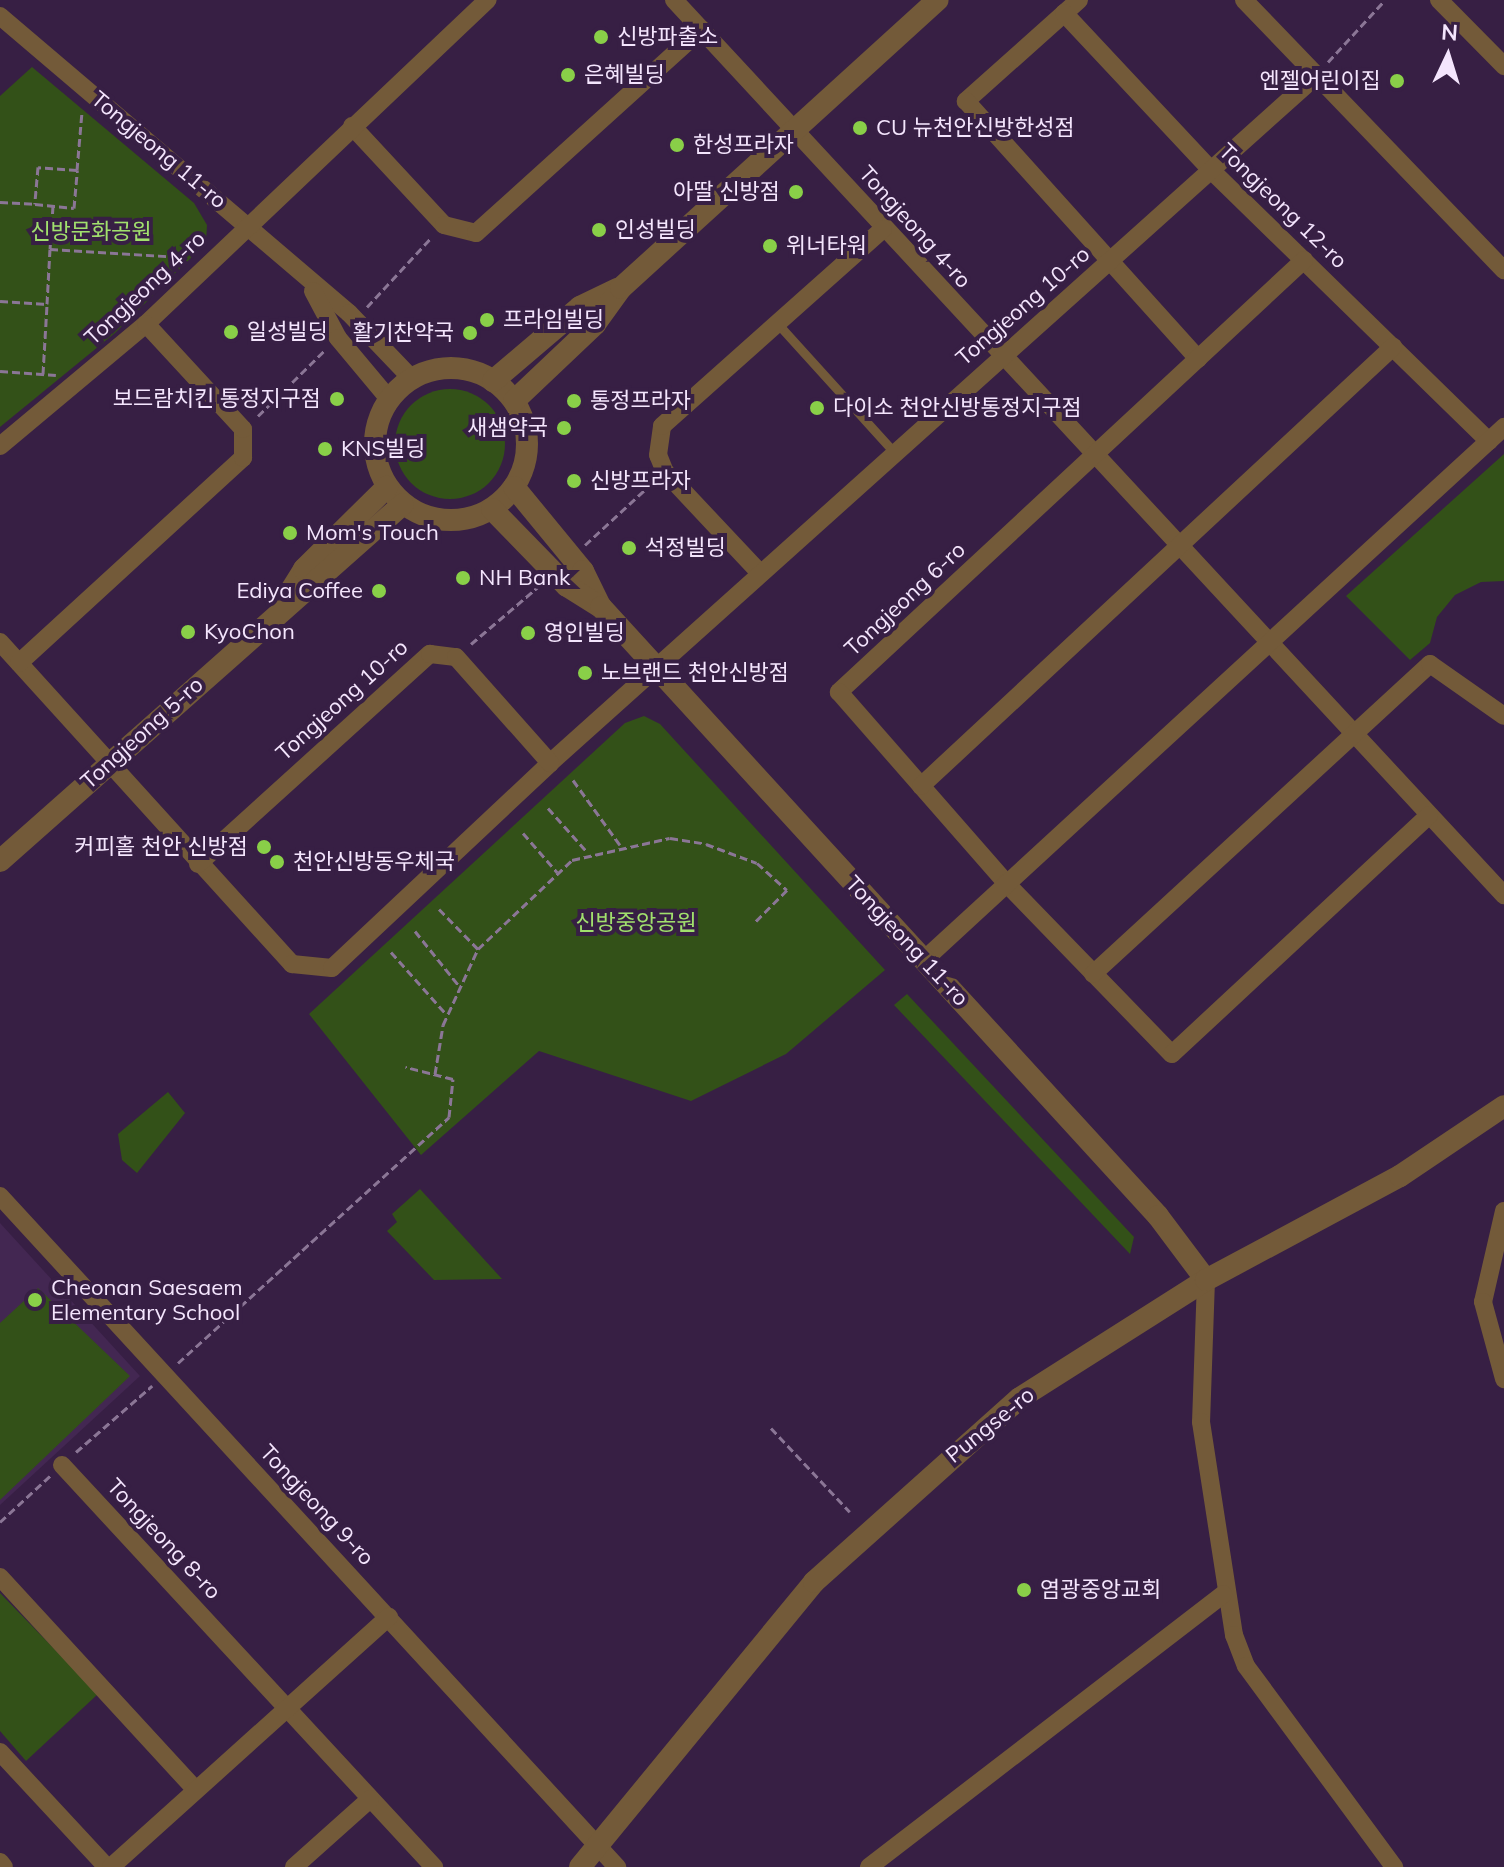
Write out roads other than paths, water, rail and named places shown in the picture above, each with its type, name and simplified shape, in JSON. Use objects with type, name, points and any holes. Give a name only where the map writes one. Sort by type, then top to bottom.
[{"type":"street","name":"Tongjeong 4-ro","points":[[0,446],[146,324],[247,224],[488,0]]},
{"type":"street","name":"Tongjeong 4-ro","points":[[674,0],[1265,642]]},
{"type":"street","points":[[514,401],[595,324],[621,288],[797,132],[937,0]]},
{"type":"street","points":[[1079,0],[966,101],[1198,359]]},
{"type":"street","points":[[1244,0],[1504,270]]},
{"type":"street","points":[[1439,0],[1504,66]]},
{"type":"street","name":"Tongjeong 12-ro","points":[[1064,13],[1212,171],[1489,441]]},
{"type":"street","name":"Tongjeong 11-ro","points":[[0,16],[247,224],[312,289]]},
{"type":"street","points":[[352,126],[444,225],[459,233],[487,224],[702,29]]},
{"type":"street","name":"Tongjeong 10-ro","points":[[0,642],[108,765],[292,964],[332,968],[550,763],[1316,76]]},
{"type":"street","points":[[760,573],[665,472],[658,455],[662,426],[883,229]]},
{"type":"street","points":[[1094,456],[1304,260]]},
{"type":"street","points":[[493,381],[580,307],[621,288]]},
{"type":"street","points":[[312,289],[355,319],[412,379]]},
{"type":"street","points":[[312,289],[338,338],[389,399]]},
{"type":"street","points":[[19,663],[228,475],[243,458],[243,429],[146,324]]},
{"type":"street","points":[[921,786],[1180,549],[1393,347]]},
{"type":"street","points":[[454,368],[493,381],[514,401],[528,452],[514,487],[492,509],[462,521],[436,520],[403,504],[387,487],[374,446],[389,399],[412,379],[454,368]]},
{"type":"street","points":[[924,960],[1265,642],[1504,427]]},
{"type":"street","name":"Tongjeong 6-ro","points":[[1094,456],[839,692],[1006,883],[1172,1054],[1429,815]]},
{"type":"street","points":[[282,604],[304,569],[387,487]]},
{"type":"street","points":[[514,487],[572,557],[601,607]]},
{"type":"street","points":[[282,604],[318,585],[403,504]]},
{"type":"street","points":[[492,509],[554,573],[601,607]]},
{"type":"street","name":"Tongjeong 5-ro","points":[[0,861],[282,604]]},
{"type":"street","name":"Tongjeong 11-ro","points":[[601,607],[1158,1216],[1206,1280]]},
{"type":"street","points":[[1265,642],[1504,895]]},
{"type":"street","name":"Tongjeong 10-ro","points":[[198,864],[415,662],[430,654],[456,657],[550,763]]},
{"type":"street","points":[[1093,974],[1351,733],[1430,664],[1504,716]]},
{"type":"street","name":"Pungse-ro","points":[[580,1867],[814,1582],[880,1517],[1020,1398],[1206,1280],[1400,1176],[1504,1106]]},
{"type":"street","name":"Tongjeong 9-ro","points":[[0,1196],[617,1867]]},
{"type":"street","points":[[1504,1211],[1483,1302],[1504,1379]]},
{"type":"street","points":[[1206,1280],[1201,1422],[1223,1594],[1246,1666],[1394,1867]]},
{"type":"street","name":"Tongjeong 8-ro","points":[[62,1465],[434,1867]]},
{"type":"street","points":[[0,1577],[196,1790]]},
{"type":"street","points":[[869,1867],[1223,1594]]},
{"type":"street","points":[[0,1752],[109,1867],[389,1617]]},
{"type":"street","points":[[294,1867],[370,1799]]},
{"type":"street","points":[[0,1862],[4,1867]]},
{"type":"lane","points":[[777,323],[894,452]]},
{"type":"lane","points":[[0,427],[19,430]]},
{"type":"place","name":"신방파출소","points":[[601,37]]},
{"type":"place","name":"은혜빌딩","points":[[568,75]]},
{"type":"place","name":"엔젤어린이집","points":[[1397,81]]},
{"type":"place","name":"CU 뉴천안신방한성점","points":[[860,128]]},
{"type":"place","name":"한성프라자","points":[[677,145]]},
{"type":"place","name":"아딸 신방점","points":[[796,192]]},
{"type":"place","name":"인성빌딩","points":[[599,230]]},
{"type":"place","name":"위너타워","points":[[770,246]]},
{"type":"place","name":"프라임빌딩","points":[[487,320]]},
{"type":"place","name":"일성빌딩","points":[[231,332]]},
{"type":"place","name":"활기찬약국","points":[[470,333]]},
{"type":"place","name":"보드람치킨 통정지구점","points":[[337,399]]},
{"type":"place","name":"통정프라자","points":[[574,401]]},
{"type":"place","name":"다이소 천안신방통정지구점","points":[[817,408]]},
{"type":"place","name":"새샘약국","points":[[564,428]]},
{"type":"place","name":"KNS빌딩","points":[[325,449]]},
{"type":"place","name":"신방프라자","points":[[574,481]]},
{"type":"place","name":"Mom's Touch","points":[[290,533]]},
{"type":"place","name":"석정빌딩","points":[[629,548]]},
{"type":"place","name":"NH Bank","points":[[463,578]]},
{"type":"place","name":"Ediya Coffee","points":[[379,591]]},
{"type":"place","name":"KyoChon","points":[[188,632]]},
{"type":"place","name":"영인빌딩","points":[[528,633]]},
{"type":"place","name":"노브랜드 천안신방점","points":[[585,673]]},
{"type":"place","name":"커피홀 천안 신방점","points":[[264,847]]},
{"type":"place","name":"천안신방동우체국","points":[[277,862]]},
{"type":"place","name":"Cheonan Saesaem Elementary School","points":[[35,1300]]},
{"type":"place","name":"염광중앙교회","points":[[1024,1590]]},
{"type":"park label","name":"신방문화공원","points":[[91,232]]},
{"type":"park label","name":"신방중앙공원","points":[[636,923]]}]
